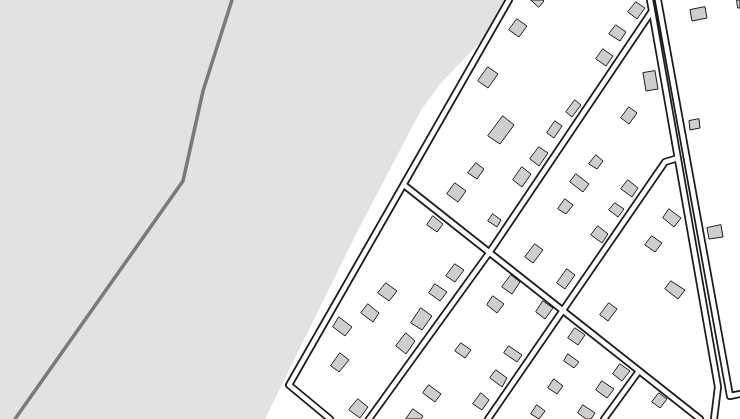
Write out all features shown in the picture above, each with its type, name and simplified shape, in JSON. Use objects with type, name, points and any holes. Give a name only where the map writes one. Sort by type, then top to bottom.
[{"type":"lane","points":[[330,419],[289,386],[509,0]]},
{"type":"lane","points":[[650,0],[718,387],[714,419]]},
{"type":"lane","points":[[658,0],[730,396],[740,394]]},
{"type":"lane","points":[[369,419],[489,253],[652,11]]},
{"type":"lane","points":[[488,419],[665,162],[678,158]]},
{"type":"lane","points":[[404,185],[700,419]]},
{"type":"lane","points":[[604,419],[639,371]]},
{"type":"shaded area","points":[[0,0],[506,0],[490,32],[440,84],[421,110],[357,232],[265,419],[0,419]]},
{"type":"building","points":[[531,0],[543,0],[544,1],[539,7]]},
{"type":"building","points":[[737,0],[740,0],[740,8],[738,8]]},
{"type":"building","points":[[636,2],[645,8],[637,19],[628,12]]},
{"type":"building","points":[[705,7],[707,18],[692,21],[690,10]]},
{"type":"building","points":[[517,19],[527,26],[519,37],[509,30]]},
{"type":"building","points":[[616,25],[626,32],[620,41],[609,34]]},
{"type":"building","points":[[603,49],[613,56],[606,66],[596,59]]},
{"type":"building","points":[[488,67],[498,74],[488,88],[478,81]]},
{"type":"building","points":[[655,71],[658,89],[646,91],[643,73]]},
{"type":"building","points":[[575,100],[581,105],[572,117],[566,112]]},
{"type":"building","points":[[629,107],[637,113],[629,124],[621,118]]},
{"type":"building","points":[[503,116],[514,125],[500,144],[488,136]]},
{"type":"building","points":[[699,119],[700,128],[690,130],[689,121]]},
{"type":"building","points":[[555,121],[562,126],[554,138],[547,133]]},
{"type":"building","points":[[539,147],[548,153],[539,166],[530,159]]},
{"type":"building","points":[[596,155],[603,161],[597,169],[589,164]]},
{"type":"building","points":[[476,163],[484,169],[477,179],[468,173]]},
{"type":"building","points":[[522,167],[531,174],[522,187],[513,180]]},
{"type":"building","points":[[576,174],[589,184],[583,192],[570,182]]},
{"type":"building","points":[[628,180],[638,188],[632,197],[621,189]]},
{"type":"building","points":[[455,183],[466,191],[458,202],[447,194]]},
{"type":"building","points":[[565,199],[573,205],[566,214],[558,209]]},
{"type":"building","points":[[615,203],[624,209],[618,217],[609,210]]},
{"type":"building","points":[[669,209],[681,218],[674,227],[663,218]]},
{"type":"building","points":[[493,214],[501,220],[497,227],[488,221]]},
{"type":"building","points":[[433,216],[443,224],[437,232],[427,225]]},
{"type":"building","points":[[721,225],[723,237],[709,239],[707,228]]},
{"type":"building","points":[[598,226],[608,234],[602,243],[591,235]]},
{"type":"building","points":[[652,236],[662,243],[655,252],[645,245]]},
{"type":"building","points":[[535,244],[543,250],[533,263],[525,257]]},
{"type":"building","points":[[455,264],[464,270],[455,282],[446,276]]},
{"type":"building","points":[[567,269],[575,275],[565,289],[557,283]]},
{"type":"building","points":[[511,275],[520,282],[512,294],[502,287]]},
{"type":"building","points":[[671,281],[685,290],[678,299],[665,289]]},
{"type":"building","points":[[386,283],[397,291],[389,301],[378,293]]},
{"type":"building","points":[[435,284],[447,292],[440,301],[429,293]]},
{"type":"building","points":[[493,296],[504,304],[497,313],[487,305]]},
{"type":"building","points":[[543,301],[553,308],[545,319],[536,312]]},
{"type":"building","points":[[609,303],[617,309],[608,321],[600,315]]},
{"type":"building","points":[[368,304],[379,313],[373,322],[361,313]]},
{"type":"building","points":[[421,308],[432,316],[422,330],[411,323]]},
{"type":"building","points":[[339,317],[352,327],[345,336],[333,327]]},
{"type":"building","points":[[575,328],[585,335],[578,345],[568,338]]},
{"type":"building","points":[[406,333],[415,341],[406,354],[396,346]]},
{"type":"building","points":[[461,343],[471,350],[465,358],[455,351]]},
{"type":"building","points":[[509,346],[522,355],[517,362],[504,353]]},
{"type":"building","points":[[340,353],[349,360],[339,372],[331,366]]},
{"type":"building","points":[[568,354],[579,362],[574,368],[564,361]]},
{"type":"building","points":[[620,364],[630,371],[622,381],[613,374]]},
{"type":"building","points":[[496,370],[507,378],[502,387],[490,378]]},
{"type":"building","points":[[554,379],[563,386],[557,394],[548,388]]},
{"type":"building","points":[[602,381],[614,389],[607,398],[596,390]]},
{"type":"building","points":[[429,385],[441,394],[435,402],[423,393]]},
{"type":"building","points":[[481,393],[489,400],[482,410],[473,404]]},
{"type":"building","points":[[659,393],[667,399],[660,408],[652,402]]},
{"type":"building","points":[[358,399],[368,407],[360,418],[349,410]]},
{"type":"building","points":[[537,405],[545,411],[539,419],[531,414]]},
{"type":"building","points":[[583,405],[595,413],[591,419],[586,419],[578,413]]},
{"type":"building","points":[[413,409],[423,416],[421,419],[406,419]]},
{"type":"waterway","points":[[15,419],[183,181],[203,91],[232,0]]}]
